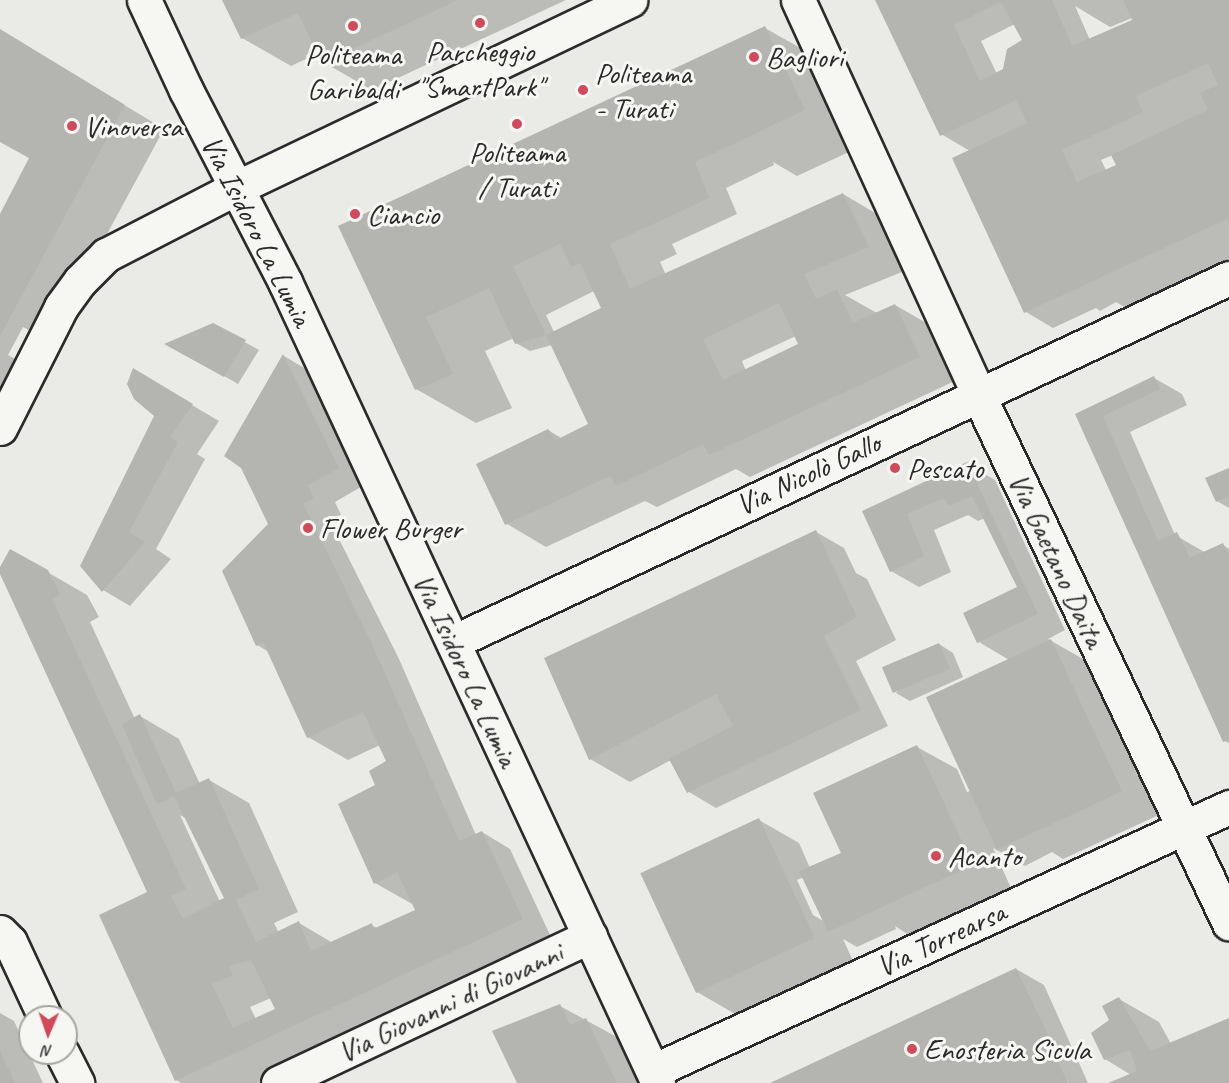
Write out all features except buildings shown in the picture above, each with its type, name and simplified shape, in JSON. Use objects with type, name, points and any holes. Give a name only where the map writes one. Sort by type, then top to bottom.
[{"type":"street","name":"Via Isidoro La Lumia","points":[[144,0],[186,90],[285,282],[655,1077]]},
{"type":"street","points":[[0,428],[61,307],[80,281],[106,255],[236,188],[631,0]]},
{"type":"street","name":"Via Gaetano Daita","points":[[798,0],[978,394],[1229,923]]},
{"type":"street","name":"Via Nicolò Gallo","points":[[453,642],[1229,278]]},
{"type":"street","name":"Via Torrearsa","points":[[655,1077],[1229,807]]},
{"type":"street","points":[[0,932],[10,942],[39,1005]]},
{"type":"street","name":"Via Giovanni di Giovanni","points":[[278,1083],[590,936]]},
{"type":"street","points":[[68,1065],[77,1083]]},
{"type":"place","name":"Parcheggio \"SmartPark\"","points":[[480,23]]},
{"type":"place","name":"Politeama Garibaldi","points":[[353,26]]},
{"type":"place","name":"Bagliori","points":[[754,57]]},
{"type":"place","name":"Politeama - Turati","points":[[583,90]]},
{"type":"place","name":"Politeama / Turati","points":[[517,124]]},
{"type":"place","name":"Vinoversa","points":[[72,126]]},
{"type":"place","name":"Ciancio","points":[[355,214]]},
{"type":"place","name":"Pescato","points":[[895,468]]},
{"type":"place","name":"Flower Burger","points":[[308,528]]},
{"type":"place","name":"Acanto","points":[[936,856]]},
{"type":"place","name":"Enosteria Sicula","points":[[912,1049]]}]
